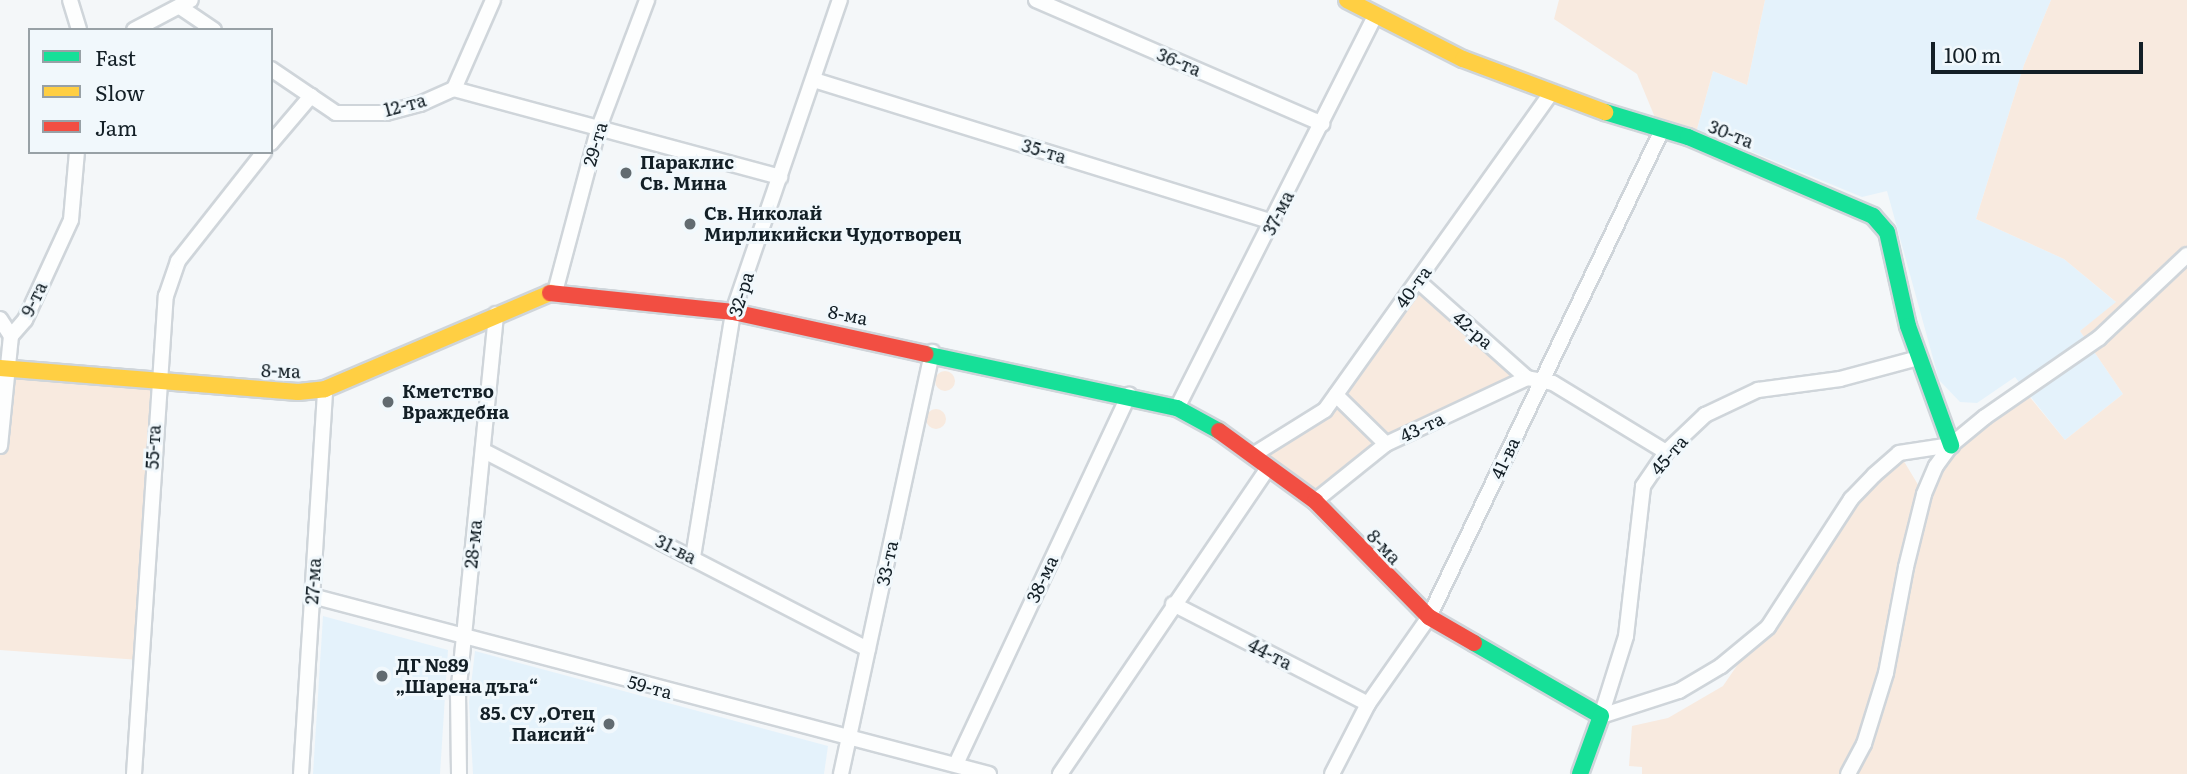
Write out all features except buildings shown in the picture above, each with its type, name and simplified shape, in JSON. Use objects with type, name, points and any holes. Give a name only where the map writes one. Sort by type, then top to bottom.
[{"type":"street","points":[[70,0],[78,28]]},
{"type":"street","points":[[160,0],[160,17]]},
{"type":"street","points":[[493,0],[454,89],[780,177]]},
{"type":"street","name":"29-та","points":[[555,292],[598,130],[647,0]]},
{"type":"street","name":"32-ра","points":[[693,557],[733,312],[840,0]]},
{"type":"street","name":"36-та","points":[[1035,0],[1322,124]]},
{"type":"street","name":"30-та","points":[[1347,0],[1375,16],[1550,95],[1661,132],[1688,137],[1873,216],[1887,232],[1918,358],[1951,445]]},
{"type":"street","points":[[138,28],[185,3],[212,28]]},
{"type":"street","name":"37-ма","points":[[1177,408],[1274,222],[1375,16]]},
{"type":"street","points":[[273,70],[336,113]]},
{"type":"street","name":"35-та","points":[[814,80],[1274,222]]},
{"type":"street","name":"12-та","points":[[297,110],[386,113],[454,89]]},
{"type":"street","name":"40-та","points":[[1253,455],[1325,410],[1550,95]]},
{"type":"street","points":[[273,140],[311,96]]},
{"type":"street","name":"41-ва","points":[[1332,774],[1367,704],[1429,617],[1534,379],[1661,132]]},
{"type":"street","name":"9-та","points":[[0,446],[2,368],[10,336],[25,320],[71,220],[77,154]]},
{"type":"street","name":"55-та","points":[[134,774],[157,381],[166,296],[178,261],[262,154]]},
{"type":"street","points":[[1848,774],[1864,744],[1886,673],[1924,494],[1951,445],[2099,338],[2187,255]]},
{"type":"street","name":"42-ра","points":[[1418,281],[1534,379],[1666,452]]},
{"type":"street","name":"8-ма","points":[[2,368],[298,393],[325,389],[496,314],[555,292],[733,312],[932,352],[1177,408],[1253,455],[1315,501],[1429,617],[1601,716]]},
{"type":"street","name":"28-ма","points":[[459,774],[463,638],[496,314]]},
{"type":"street","points":[[0,319],[10,336]]},
{"type":"street","name":"33-та","points":[[841,774],[932,352]]},
{"type":"street","name":"45-та","points":[[1601,716],[1626,636],[1643,485],[1666,452],[1706,415],[1758,390],[1840,379],[1918,358]]},
{"type":"street","name":"43-та","points":[[1315,501],[1386,444],[1534,379]]},
{"type":"street","name":"27-ма","points":[[301,774],[325,389]]},
{"type":"street","name":"38-ма","points":[[956,764],[1129,395]]},
{"type":"street","points":[[1336,395],[1386,444]]},
{"type":"street","points":[[1580,774],[1601,716],[1679,691],[1721,666],[1768,627],[1851,499],[1874,475],[1899,453],[1951,445]]},
{"type":"street","name":"31-ва","points":[[484,451],[868,649]]},
{"type":"street","points":[[1060,774],[1173,604],[1269,467]]},
{"type":"street","name":"59-та","points":[[312,596],[463,638],[989,774]]},
{"type":"street","name":"44-та","points":[[1173,604],[1367,704]]},
{"type":"shaded area","points":[[1559,0],[1765,0],[1747,85],[1713,71],[1697,129],[1661,132],[1637,74],[1554,19]]},
{"type":"shaded area","points":[[1765,0],[2051,0],[2024,65],[1976,219],[2064,259],[2117,303],[2080,331],[2123,394],[2065,440],[2015,377],[1977,403],[1960,402],[1939,380],[1887,191],[1862,197],[1697,129],[1713,71],[1747,85]]},
{"type":"shaded area","points":[[2051,0],[2187,0],[2187,774],[1642,774],[1642,767],[1629,766],[1632,726],[1668,718],[1723,686],[1851,499],[1899,453],[1923,493],[1936,466],[2024,390],[2065,440],[2123,394],[2080,331],[2116,302],[2064,259],[1976,219],[2024,65]]},
{"type":"shaded area","points":[[1418,281],[1527,378],[1386,444],[1315,501],[1253,455],[1325,410]]},
{"type":"shaded area","points":[[5,368],[157,381],[140,660],[0,650],[0,446]]},
{"type":"shaded area","points":[[945,371],[952,374],[955,381],[952,388],[945,391],[938,388],[935,381],[938,374]]},
{"type":"shaded area","points":[[936,409],[943,412],[946,419],[943,426],[936,429],[929,426],[926,419],[929,412]]},
{"type":"shaded area","name":"ДГ №89 „Шарена дъга“","points":[[323,616],[448,650],[440,774],[313,774]]},
{"type":"shaded area","name":"85. СУ „Отец Паисий“","points":[[475,651],[828,746],[824,774],[473,774],[469,702]]},
{"type":"traffic: fast","points":[[1605,112],[1688,137],[1873,216],[1887,232],[1908,326],[1951,445]]},
{"type":"traffic: fast","points":[[925,354],[1177,408],[1219,431]]},
{"type":"traffic: fast","points":[[1474,643],[1601,716],[1580,774]]},
{"type":"traffic: slow","points":[[1347,0],[1463,59],[1605,112]]},
{"type":"traffic: slow","points":[[0,368],[298,392],[325,389],[550,293]]},
{"type":"traffic: jam","points":[[550,293],[733,312],[925,354]]},
{"type":"traffic: jam","points":[[1219,431],[1315,501],[1429,617],[1474,643]]},
{"type":"place","name":"Параклис Св. Мина","points":[[626,173]]},
{"type":"place","name":"Св. Николай Мирликийски Чудотворец","points":[[690,224]]},
{"type":"place","name":"Кметство Враждебна","points":[[388,402]]},
{"type":"place","name":"ДГ №89 „Шарена дъга“","points":[[382,676]]},
{"type":"place","name":"85. СУ „Отец Паисий“","points":[[609,724]]}]
